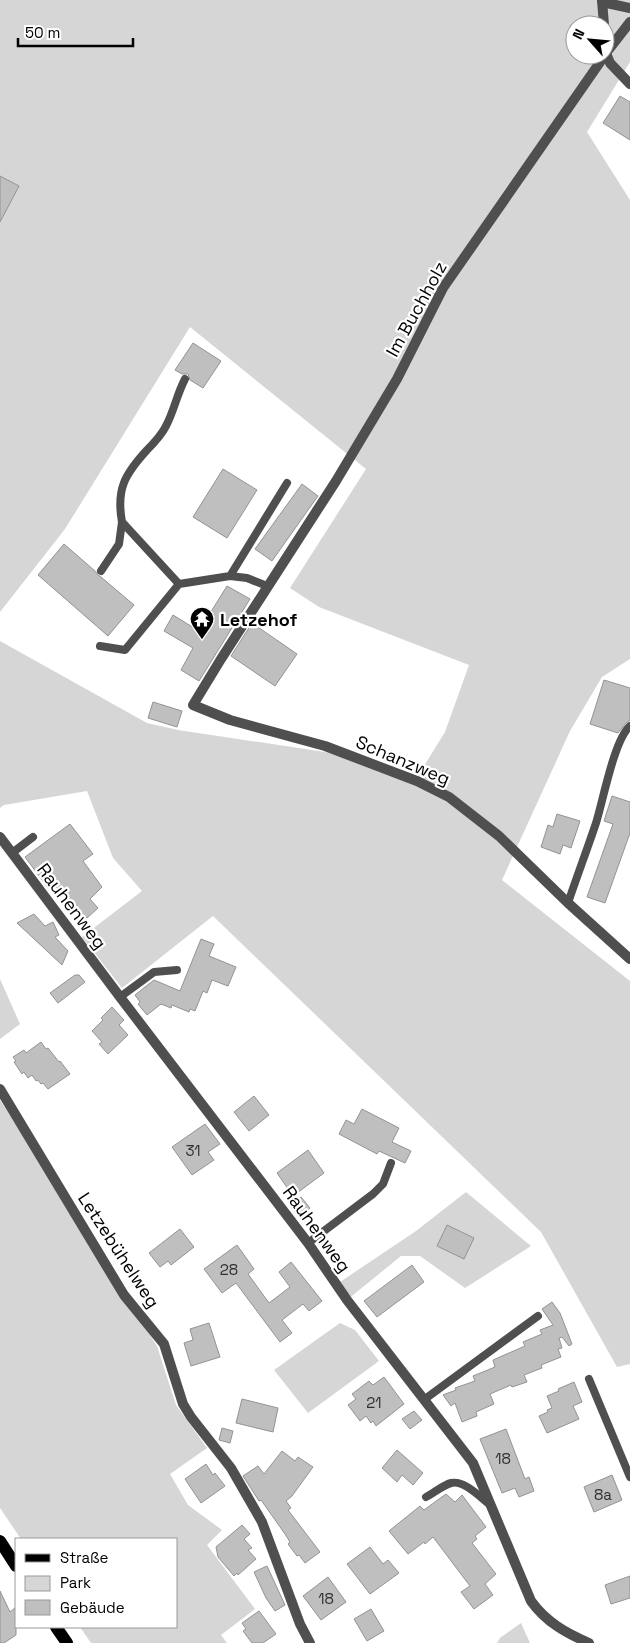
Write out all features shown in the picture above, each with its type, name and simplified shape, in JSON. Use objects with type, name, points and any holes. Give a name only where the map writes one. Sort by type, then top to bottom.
[{"type":"main road","points":[[0,1541],[15,1564]]},
{"type":"main road","points":[[57,1628],[67,1643]]},
{"type":"street","points":[[603,15],[602,1],[630,8]]},
{"type":"street","name":"Im Buchholz","points":[[615,39],[630,22]]},
{"type":"street","name":"Im Buchholz","points":[[193,705],[336,481],[396,379],[443,288],[595,65]]},
{"type":"street","points":[[612,65],[630,84]]},
{"type":"street","name":"Schanzweg","points":[[193,705],[230,720],[325,746],[417,781],[449,797],[500,836],[568,903],[630,959]]},
{"type":"street","name":"Rauhenweg","points":[[0,837],[308,1242],[347,1300],[473,1462],[535,1607],[552,1623],[589,1643]]},
{"type":"street","name":"Letzebühelweg","points":[[0,1089],[124,1295],[164,1344],[183,1404],[231,1468],[262,1522],[300,1624],[310,1643]]},
{"type":"lane","points":[[101,571],[119,544],[122,522],[119,505],[122,488],[132,467],[154,443],[166,426],[178,392],[185,379]]},
{"type":"lane","points":[[230,576],[287,483]]},
{"type":"lane","points":[[122,522],[179,584]]},
{"type":"lane","points":[[100,646],[125,650],[179,584],[230,576],[247,578],[268,586]]},
{"type":"lane","points":[[568,903],[596,822],[619,742],[630,726]]},
{"type":"lane","points":[[12,854],[33,837]]},
{"type":"lane","points":[[120,997],[154,972],[176,970]]},
{"type":"lane","points":[[308,1242],[373,1194],[383,1184],[391,1162]]},
{"type":"lane","points":[[424,1399],[538,1316]]},
{"type":"lane","points":[[589,1379],[630,1477]]},
{"type":"lane","points":[[426,1498],[451,1483],[461,1484],[492,1506]]},
{"type":"green space","points":[[0,0],[630,0],[630,62],[587,132],[630,200],[630,659],[602,677],[570,731],[502,880],[630,981],[630,1364],[617,1367],[541,1232],[213,916],[122,988],[82,937],[142,891],[113,858],[87,791],[4,805],[0,808],[0,641],[147,723],[178,730],[325,752],[416,779],[445,732],[469,665],[319,607],[290,588],[366,469],[190,327],[65,529],[0,612]]},
{"type":"green space","points":[[0,979],[20,1024],[0,1039]]},
{"type":"green space","points":[[0,1100],[157,1346],[176,1405],[207,1448],[170,1474],[188,1505],[222,1530],[207,1545],[255,1609],[221,1635],[227,1643],[91,1643],[81,1628],[178,1628],[178,1538],[20,1538],[0,1508]]},
{"type":"green space","points":[[466,1192],[531,1246],[465,1288],[420,1256],[401,1256],[347,1300],[337,1284],[416,1231]]},
{"type":"green space","points":[[340,1323],[355,1330],[379,1361],[308,1413],[274,1370]]},
{"type":"green space","points":[[521,1623],[530,1643],[497,1643],[500,1638]]},
{"type":"building","points":[[620,96],[630,102],[630,140],[603,123]]},
{"type":"building","points":[[0,176],[19,186],[0,222]]},
{"type":"building","points":[[193,343],[221,361],[203,388],[190,380],[188,374],[182,374],[175,370]]},
{"type":"building","points":[[223,469],[257,490],[227,538],[193,517]]},
{"type":"building","points":[[302,484],[318,496],[272,561],[255,549]]},
{"type":"building","points":[[64,544],[134,605],[108,636],[38,575]]},
{"type":"building","name":"Letzehof","points":[[227,586],[250,599],[199,681],[181,670],[193,648],[164,631],[173,615],[199,631]]},
{"type":"building","points":[[252,623],[297,654],[275,686],[231,656]]},
{"type":"building","points":[[604,680],[630,688],[630,720],[618,733],[590,724]]},
{"type":"building","points":[[153,702],[182,711],[177,727],[148,718]]},
{"type":"building","points":[[612,796],[630,802],[630,833],[605,903],[587,897],[613,824],[604,821]]},
{"type":"building","points":[[557,814],[580,821],[571,848],[563,845],[560,854],[541,847],[548,825],[553,827]]},
{"type":"building","points":[[70,824],[93,854],[83,861],[102,887],[90,899],[98,908],[87,918],[53,884],[48,888],[25,857]]},
{"type":"building","points":[[34,914],[45,926],[53,922],[59,935],[55,937],[68,951],[62,965],[17,923]]},
{"type":"building","points":[[201,939],[214,944],[209,956],[236,967],[228,986],[212,980],[207,993],[203,991],[195,1011],[190,1009],[189,1012],[172,1005],[171,1008],[161,1004],[147,1015],[138,1004],[140,1002],[135,995],[154,980],[180,991]]},
{"type":"building","points":[[75,975],[79,975],[85,982],[58,1003],[50,993]]},
{"type":"building","points":[[112,1007],[124,1020],[119,1025],[128,1035],[108,1054],[99,1044],[102,1042],[92,1031]]},
{"type":"building","points":[[41,1042],[70,1074],[48,1089],[43,1083],[41,1084],[38,1080],[36,1081],[32,1075],[28,1078],[24,1072],[22,1074],[13,1057],[24,1050],[26,1053]]},
{"type":"building","points":[[254,1096],[269,1115],[249,1131],[234,1112]]},
{"type":"building","points":[[362,1109],[399,1128],[392,1142],[411,1151],[405,1163],[379,1151],[377,1154],[339,1134],[346,1120],[354,1124]]},
{"type":"building","points":[[205,1124],[220,1144],[208,1152],[214,1160],[192,1175],[172,1147]]},
{"type":"building","points":[[308,1150],[324,1173],[293,1196],[277,1173]]},
{"type":"building","points":[[301,1197],[310,1208],[299,1217],[290,1206]]},
{"type":"building","points":[[447,1225],[474,1238],[464,1259],[437,1246]]},
{"type":"building","points":[[180,1229],[194,1247],[171,1265],[168,1261],[160,1267],[149,1253]]},
{"type":"building","points":[[237,1245],[254,1269],[248,1274],[269,1303],[290,1287],[279,1272],[291,1262],[322,1301],[309,1311],[303,1304],[282,1320],[292,1333],[280,1342],[236,1283],[222,1293],[204,1269]]},
{"type":"building","points":[[412,1265],[424,1282],[377,1317],[364,1301]]},
{"type":"building","points":[[552,1302],[560,1313],[572,1344],[569,1346],[562,1337],[559,1338],[562,1348],[558,1349],[561,1357],[541,1365],[542,1368],[524,1375],[527,1382],[512,1387],[511,1385],[490,1394],[494,1404],[476,1412],[477,1416],[462,1422],[455,1403],[451,1406],[443,1395],[456,1390],[455,1388],[475,1381],[473,1376],[495,1367],[493,1360],[525,1346],[523,1342],[542,1334],[540,1330],[553,1325],[542,1309]]},
{"type":"building","points":[[209,1323],[220,1357],[191,1366],[184,1343],[193,1340],[190,1329]]},
{"type":"building","points":[[384,1377],[404,1404],[376,1426],[366,1416],[360,1421],[348,1405],[356,1399],[352,1394],[369,1381],[373,1385]]},
{"type":"building","points":[[574,1382],[582,1402],[573,1406],[579,1419],[547,1433],[539,1416],[552,1408],[547,1396]]},
{"type":"building","points":[[242,1399],[278,1408],[273,1432],[236,1423]]},
{"type":"building","points":[[414,1411],[422,1420],[410,1429],[402,1419]]},
{"type":"building","points":[[222,1428],[233,1431],[230,1443],[219,1440]]},
{"type":"building","points":[[506,1429],[525,1479],[529,1477],[534,1491],[519,1497],[515,1488],[502,1493],[480,1439]]},
{"type":"building","points":[[397,1450],[423,1473],[413,1485],[402,1475],[397,1482],[382,1468]]},
{"type":"building","points":[[282,1451],[295,1461],[298,1457],[313,1467],[292,1496],[286,1501],[291,1508],[288,1510],[320,1552],[305,1563],[288,1544],[290,1542],[285,1534],[261,1500],[259,1501],[243,1476],[258,1466],[264,1474]]},
{"type":"building","points":[[206,1464],[213,1475],[215,1473],[225,1486],[201,1503],[185,1479]]},
{"type":"building","points":[[612,1475],[622,1500],[594,1512],[584,1487]]},
{"type":"building","points":[[446,1494],[455,1502],[462,1495],[486,1527],[475,1536],[477,1539],[472,1543],[496,1574],[485,1584],[493,1595],[474,1609],[461,1592],[470,1586],[433,1537],[408,1554],[389,1531],[420,1506],[424,1510]]},
{"type":"building","points":[[242,1525],[250,1534],[244,1539],[252,1548],[248,1550],[256,1559],[238,1575],[237,1573],[234,1576],[218,1557],[216,1547]]},
{"type":"building","points":[[370,1547],[383,1564],[388,1560],[399,1573],[370,1594],[347,1564]]},
{"type":"building","points":[[267,1566],[285,1605],[275,1611],[266,1598],[254,1572]]},
{"type":"building","points":[[630,1576],[630,1598],[611,1604],[605,1585]]},
{"type":"building","points":[[328,1577],[346,1602],[321,1620],[303,1596]]},
{"type":"building","points":[[0,1591],[10,1612],[15,1608],[16,1635],[4,1643],[0,1643]]},
{"type":"building","points":[[371,1609],[384,1631],[367,1641],[354,1619]]},
{"type":"building","points":[[259,1611],[276,1634],[263,1643],[252,1643],[243,1631],[246,1629],[242,1623]]},
{"type":"place","name":"Letzehof","points":[[202,640]]}]
